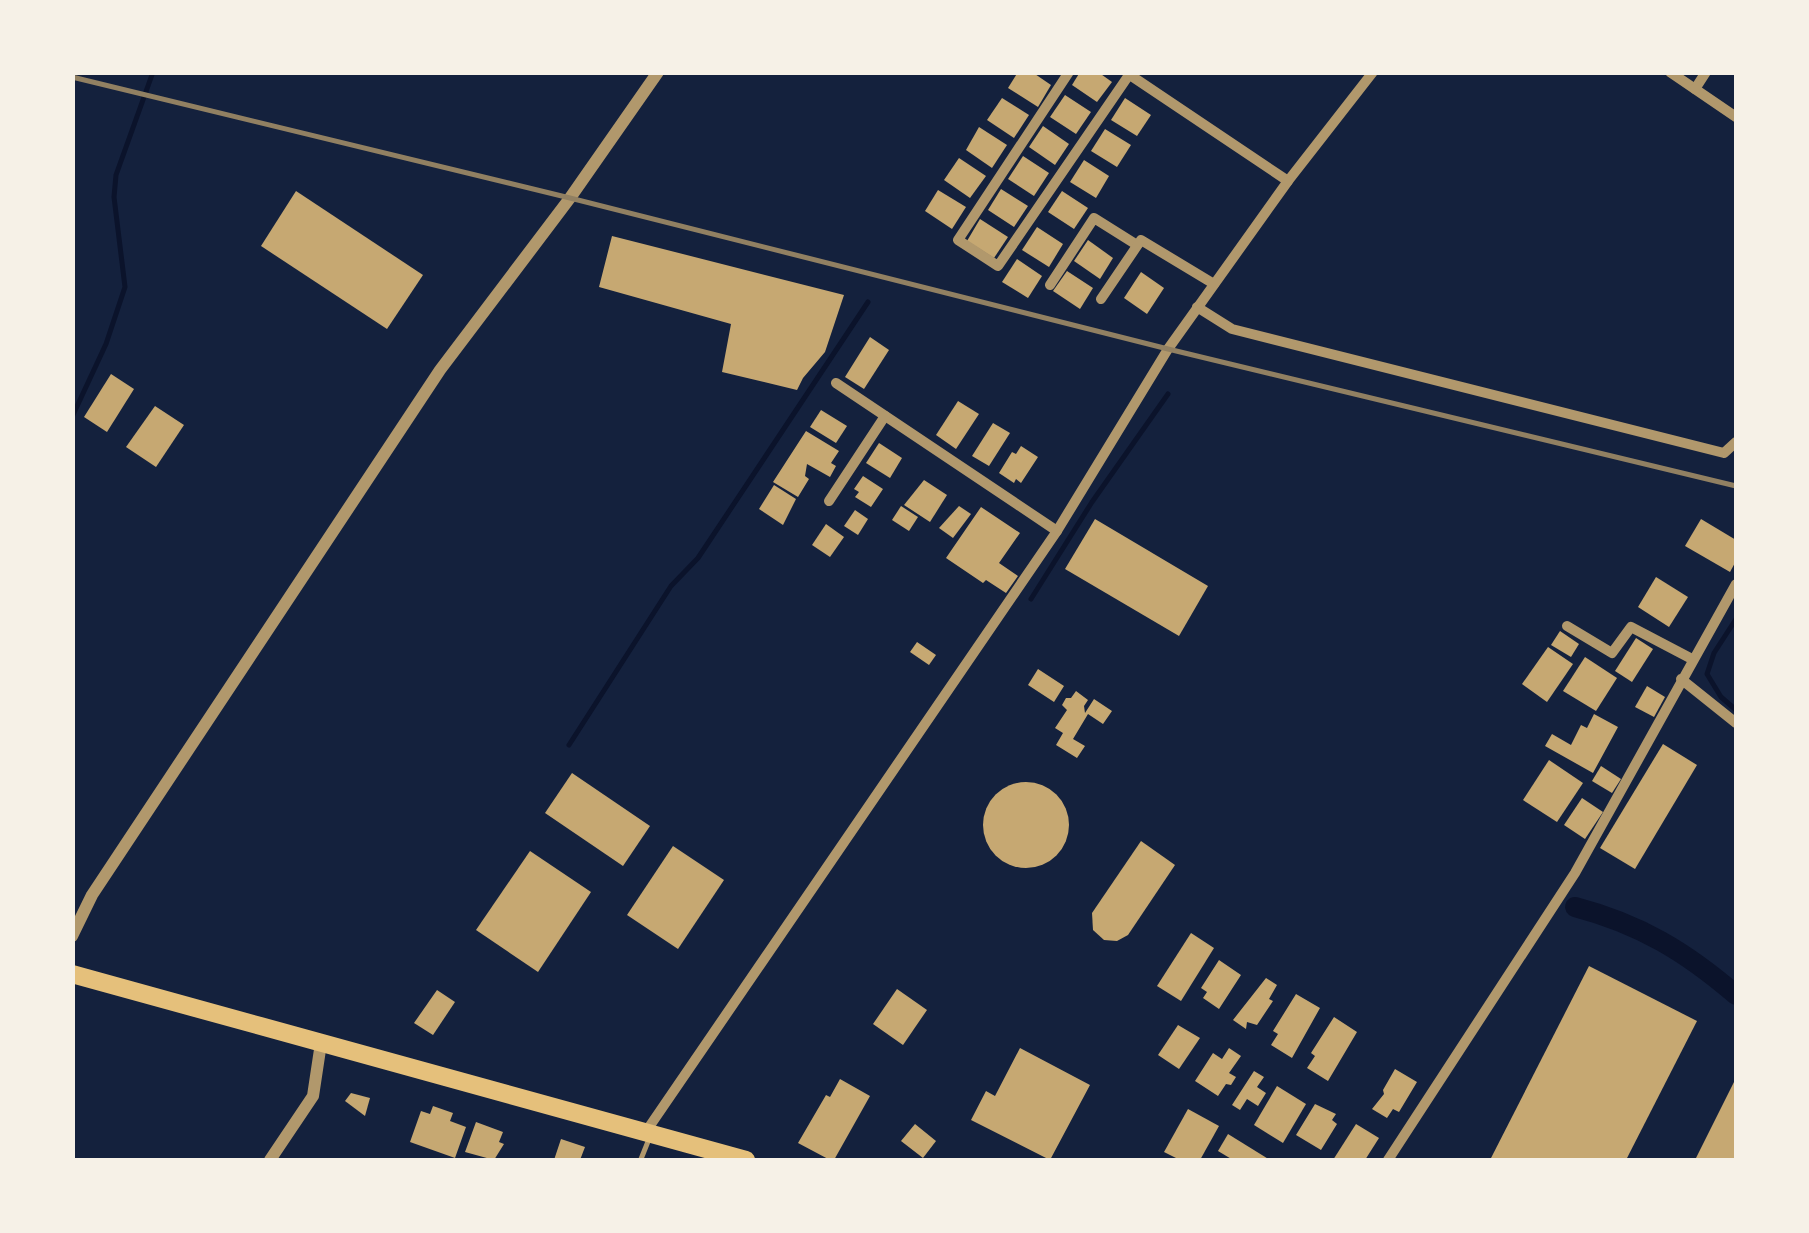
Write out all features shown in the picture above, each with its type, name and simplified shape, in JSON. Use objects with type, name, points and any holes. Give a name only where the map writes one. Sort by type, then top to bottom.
[{"type":"highway","points":[[72,974],[746,1160]]},
{"type":"street","points":[[72,936],[92,895],[418,402],[658,72]]},
{"type":"street","points":[[1068,72],[958,240],[998,266],[1131,74],[1288,181]]},
{"type":"street","points":[[648,1134],[1057,532],[1197,307],[1373,72]]},
{"type":"street","points":[[1670,72],[1736,117]]},
{"type":"street","points":[[1695,89],[1706,72]]},
{"type":"street","points":[[1050,285],[1094,218],[1137,246]]},
{"type":"street","points":[[1101,299],[1141,240],[1214,284]]},
{"type":"street","points":[[1197,307],[1232,329],[1724,453],[1736,442]]},
{"type":"street","points":[[836,383],[1057,532]]},
{"type":"street","points":[[829,501],[884,416]]},
{"type":"street","points":[[1388,1160],[1576,872],[1736,584]]},
{"type":"street","points":[[1567,626],[1612,653],[1631,626],[1692,659]]},
{"type":"street","points":[[1681,679],[1736,723]]},
{"type":"street","points":[[270,1160],[313,1096],[321,1044]]},
{"type":"lane","points":[[641,1159],[648,1134]]},
{"type":"building","points":[[1018,72],[1032,72],[1051,85],[1038,107],[1008,88]]},
{"type":"building","points":[[1080,72],[1098,72],[1112,82],[1097,102],[1072,85]]},
{"type":"building","points":[[1065,95],[1091,112],[1076,134],[1050,117]]},
{"type":"building","points":[[1002,98],[1029,115],[1014,138],[987,120]]},
{"type":"building","points":[[1125,98],[1151,115],[1137,136],[1111,120]]},
{"type":"building","points":[[1043,126],[1069,144],[1055,165],[1029,147]]},
{"type":"building","points":[[979,127],[1007,145],[992,168],[966,150]]},
{"type":"building","points":[[1105,129],[1131,145],[1117,167],[1091,151]]},
{"type":"building","points":[[1023,156],[1049,173],[1034,196],[1008,179]]},
{"type":"building","points":[[959,158],[986,176],[970,198],[944,180]]},
{"type":"building","points":[[1084,160],[1109,176],[1096,198],[1070,182]]},
{"type":"building","points":[[1001,189],[1028,206],[1014,227],[988,210]]},
{"type":"building","points":[[938,190],[966,207],[952,229],[925,211]]},
{"type":"building","points":[[296,191],[423,275],[387,329],[261,246]]},
{"type":"building","points":[[1062,191],[1088,208],[1074,229],[1048,212]]},
{"type":"building","points":[[980,219],[1008,237],[994,258],[967,241]]},
{"type":"building","points":[[1037,227],[1063,244],[1049,267],[1022,250]]},
{"type":"building","points":[[612,236],[844,295],[825,352],[797,390],[722,372],[731,324],[599,287]]},
{"type":"building","points":[[1088,240],[1113,258],[1100,279],[1074,261]]},
{"type":"building","points":[[1017,259],[1042,276],[1028,298],[1002,282]]},
{"type":"building","points":[[1067,271],[1093,288],[1080,309],[1053,291]]},
{"type":"building","points":[[1141,272],[1164,288],[1147,314],[1124,298]]},
{"type":"building","points":[[870,337],[889,350],[864,389],[845,377]]},
{"type":"building","points":[[111,374],[134,389],[107,432],[84,417]]},
{"type":"building","points":[[958,401],[979,414],[956,449],[936,435]]},
{"type":"building","points":[[155,406],[184,425],[156,467],[126,447]]},
{"type":"building","points":[[821,410],[847,426],[836,443],[810,427]]},
{"type":"building","points":[[993,423],[1010,433],[989,466],[972,456]]},
{"type":"building","points":[[806,431],[839,451],[831,463],[836,466],[830,477],[807,464],[805,476],[809,479],[798,497],[773,482]]},
{"type":"building","points":[[879,443],[902,458],[890,478],[866,463]]},
{"type":"building","points":[[1021,446],[1038,457],[1021,483],[1016,479],[1014,483],[999,473],[1012,452],[1016,454]]},
{"type":"building","points":[[863,476],[883,489],[871,507],[855,497],[859,492],[854,489]]},
{"type":"building","points":[[924,480],[947,495],[930,522],[904,505]]},
{"type":"building","points":[[774,485],[796,499],[783,525],[759,509]]},
{"type":"building","points":[[901,506],[918,517],[909,531],[892,520]]},
{"type":"building","points":[[959,506],[971,514],[953,538],[939,528]]},
{"type":"building","points":[[981,507],[1020,533],[999,563],[1018,576],[1006,593],[946,558]]},
{"type":"building","points":[[855,510],[868,519],[858,535],[844,526]]},
{"type":"building","points":[[1095,519],[1208,586],[1179,636],[1065,569]]},
{"type":"building","points":[[1701,519],[1736,540],[1736,561],[1730,572],[1685,546]]},
{"type":"building","points":[[826,524],[844,537],[830,557],[812,545]]},
{"type":"building","points":[[1656,577],[1688,597],[1669,627],[1638,607]]},
{"type":"building","points":[[1560,631],[1579,644],[1571,657],[1551,645]]},
{"type":"building","points":[[1636,638],[1653,649],[1632,682],[1615,671]]},
{"type":"building","points":[[917,642],[936,655],[929,665],[910,652]]},
{"type":"building","points":[[1548,647],[1573,664],[1547,702],[1522,684]]},
{"type":"building","points":[[1585,657],[1617,678],[1596,711],[1563,691]]},
{"type":"building","points":[[1038,669],[1064,686],[1054,702],[1028,685]]},
{"type":"building","points":[[1647,686],[1665,697],[1654,717],[1635,707]]},
{"type":"building","points":[[1076,691],[1088,700],[1085,713],[1094,699],[1112,711],[1103,724],[1088,714],[1073,739],[1085,746],[1077,758],[1056,745],[1063,733],[1055,728],[1067,710],[1062,705]]},
{"type":"building","points":[[1594,714],[1618,727],[1593,773],[1545,746],[1552,734],[1571,745],[1581,725],[1587,728]]},
{"type":"building","points":[[1663,744],[1697,765],[1635,869],[1600,848]]},
{"type":"building","points":[[1549,760],[1583,783],[1557,822],[1523,800]]},
{"type":"building","points":[[1601,766],[1621,779],[1612,793],[1592,781]]},
{"type":"building","points":[[572,773],[650,826],[623,866],[545,813]]},
{"type":"building","points":[[1026,782],[1050,789],[1062,801],[1069,825],[1062,849],[1050,861],[1026,868],[1002,861],[990,849],[983,825],[990,801],[1002,789]]},
{"type":"building","points":[[1582,798],[1603,812],[1585,839],[1564,825]]},
{"type":"building","points":[[1141,841],[1175,865],[1128,935],[1117,941],[1104,940],[1093,930],[1092,913]]},
{"type":"building","points":[[673,846],[724,880],[678,949],[627,915]]},
{"type":"building","points":[[530,851],[591,892],[538,972],[476,930]]},
{"type":"building","points":[[1191,933],[1214,948],[1181,1001],[1157,986]]},
{"type":"building","points":[[1219,960],[1241,975],[1219,1009],[1203,998],[1207,992],[1201,988]]},
{"type":"building","points":[[1589,966],[1697,1021],[1626,1160],[1490,1160]]},
{"type":"building","points":[[1266,978],[1277,985],[1269,999],[1273,1001],[1257,1025],[1247,1022],[1246,1029],[1233,1020]]},
{"type":"building","points":[[897,989],[927,1010],[903,1045],[873,1024]]},
{"type":"building","points":[[437,990],[455,1002],[433,1035],[414,1023]]},
{"type":"building","points":[[1296,994],[1320,1008],[1292,1058],[1271,1045],[1278,1034],[1273,1031]]},
{"type":"building","points":[[1334,1017],[1357,1032],[1328,1081],[1307,1068],[1315,1056],[1311,1053]]},
{"type":"building","points":[[1178,1025],[1200,1038],[1179,1069],[1158,1055]]},
{"type":"building","points":[[1020,1048],[1090,1085],[1050,1160],[971,1120],[986,1091],[995,1096]]},
{"type":"building","points":[[1229,1048],[1241,1056],[1229,1073],[1236,1077],[1218,1096],[1195,1081],[1213,1053],[1222,1059]]},
{"type":"building","points":[[1395,1069],[1417,1082],[1399,1112],[1393,1109],[1387,1118],[1372,1109]]},
{"type":"building","points":[[1254,1071],[1264,1077],[1257,1087],[1266,1093],[1258,1106],[1247,1099],[1240,1110],[1232,1105]]},
{"type":"building","points":[[1736,1078],[1736,1160],[1695,1160]]},
{"type":"building","points":[[840,1079],[870,1096],[834,1160],[830,1160],[798,1143]]},
{"type":"building","points":[[1277,1086],[1306,1104],[1283,1143],[1254,1125]]},
{"type":"building","points":[[351,1093],[370,1098],[365,1116],[345,1101]]},
{"type":"building","points":[[1315,1104],[1336,1114],[1332,1120],[1337,1124],[1321,1150],[1296,1135]]},
{"type":"building","points":[[433,1106],[453,1113],[450,1121],[466,1127],[455,1158],[410,1142],[421,1111],[430,1114]]},
{"type":"building","points":[[1188,1109],[1219,1126],[1200,1160],[1180,1160],[1164,1152]]},
{"type":"building","points":[[476,1122],[503,1132],[499,1142],[504,1144],[494,1160],[465,1152]]},
{"type":"building","points":[[915,1124],[936,1141],[923,1158],[901,1141]]},
{"type":"building","points":[[1356,1124],[1379,1138],[1365,1160],[1333,1160]]},
{"type":"building","points":[[1228,1134],[1270,1160],[1233,1160],[1218,1151]]},
{"type":"building","points":[[561,1139],[585,1147],[580,1160],[554,1160]]},
{"type":"waterway","points":[[72,417],[106,344],[125,287],[114,197],[116,175],[153,72]]},
{"type":"waterway","points":[[569,745],[671,586],[698,558],[868,302]]},
{"type":"waterway","points":[[1031,599],[1092,502],[1168,394]]},
{"type":"waterway","points":[[1736,619],[1714,653],[1707,674],[1721,697],[1736,710]]},
{"type":"waterway","points":[[1575,907],[1661,941],[1736,995]]},
{"type":"railway","points":[[72,77],[1736,486]]}]
